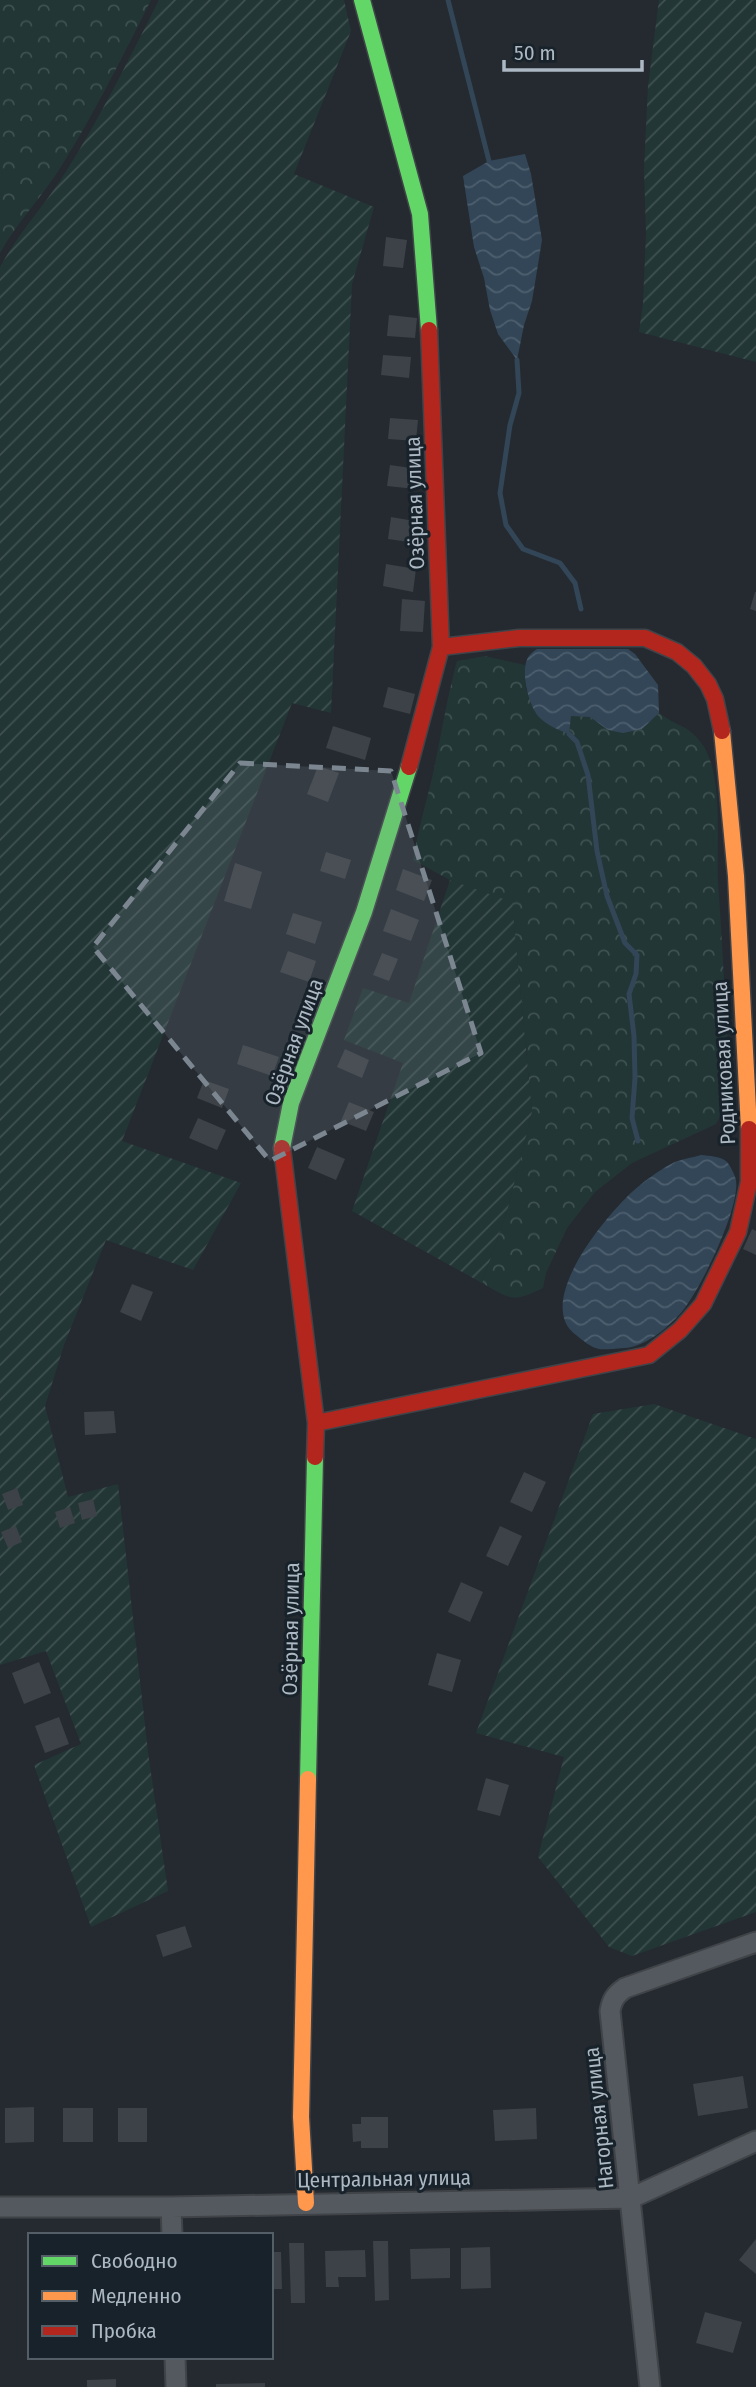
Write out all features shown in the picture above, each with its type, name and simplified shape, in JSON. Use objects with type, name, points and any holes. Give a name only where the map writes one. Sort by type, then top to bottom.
[{"type":"street","name":"Озёрная улица","points":[[306,2203],[301,2117],[316,1423],[281,1153],[291,1103],[364,912],[408,772],[441,647],[430,356],[420,214],[362,0]]},
{"type":"street","name":"Родниковая улица","points":[[316,1423],[649,1355],[680,1330],[703,1304],[738,1232],[749,1182],[750,1149],[736,876],[721,719],[708,684],[694,666],[677,652],[645,638],[519,638],[441,647]]},
{"type":"street","name":"Нагорная улица","points":[[650,2387],[610,2011],[612,2002],[625,1988],[756,1942]]},
{"type":"street","name":"Центральная улица","points":[[0,2207],[171,2207],[631,2198],[756,2141]]},
{"type":"street","points":[[171,2207],[172,2233]]},
{"type":"street","points":[[175,2359],[176,2387]]},
{"type":"highlighted area","points":[[240,763],[391,771],[481,1053],[270,1161],[93,947]]},
{"type":"green space","points":[[0,0],[151,0],[74,145],[0,253]]},
{"type":"green space","points":[[159,0],[344,0],[351,31],[294,174],[374,207],[352,284],[331,713],[292,703],[122,1141],[241,1183],[193,1270],[106,1240],[64,1345],[45,1406],[68,1497],[118,1484],[148,1752],[168,1891],[91,1927],[34,1765],[81,1744],[46,1651],[0,1665],[0,267],[80,150]]},
{"type":"green space","points":[[659,0],[756,0],[756,362],[639,332],[646,233],[644,169],[648,86]]},
{"type":"green space","points":[[485,656],[525,665],[526,690],[569,733],[571,715],[590,717],[608,730],[642,729],[659,713],[687,729],[702,744],[709,757],[718,810],[718,881],[731,1095],[716,1124],[632,1163],[595,1192],[567,1228],[546,1273],[543,1288],[518,1297],[506,1296],[482,1283],[508,1208],[532,1112],[512,903],[450,880],[413,860],[457,661]]},
{"type":"green space","points":[[450,880],[512,902],[532,1112],[508,1208],[482,1283],[352,1211],[403,1063],[344,1040],[363,988],[409,1003]]},
{"type":"green space","points":[[654,1404],[756,1439],[756,1912],[632,1956],[609,1947],[538,1857],[564,1757],[476,1733],[593,1414]]},
{"type":"water","points":[[525,154],[542,240],[532,301],[517,360],[498,334],[490,310],[474,247],[463,176],[489,161]]},
{"type":"water","points":[[537,649],[628,649],[635,654],[658,685],[659,713],[642,729],[623,733],[608,730],[590,717],[571,716],[569,734],[554,728],[536,713],[525,679],[526,662]]},
{"type":"water","points":[[701,1155],[724,1160],[731,1168],[736,1181],[725,1231],[696,1290],[673,1321],[646,1341],[632,1347],[608,1349],[598,1349],[589,1344],[576,1335],[565,1321],[563,1303],[568,1282],[578,1261],[606,1220],[636,1188],[671,1164]]},
{"type":"building","points":[[386,237],[407,240],[403,268],[383,266]]},
{"type":"building","points":[[389,315],[417,318],[415,338],[387,336]]},
{"type":"building","points":[[383,355],[411,357],[409,378],[381,375]]},
{"type":"building","points":[[390,418],[418,420],[416,441],[388,439]]},
{"type":"building","points":[[390,465],[418,469],[415,489],[387,486]]},
{"type":"building","points":[[391,517],[420,522],[416,543],[388,539]]},
{"type":"building","points":[[386,564],[416,569],[413,592],[383,586]]},
{"type":"building","points":[[756,592],[756,611],[750,609]]},
{"type":"building","points":[[402,599],[425,601],[423,632],[400,631]]},
{"type":"building","points":[[388,687],[415,694],[410,714],[383,707]]},
{"type":"building","points":[[333,726],[371,738],[365,760],[326,748]]},
{"type":"building","points":[[318,766],[339,773],[328,802],[307,794]]},
{"type":"building","points":[[326,852],[351,860],[345,879],[320,871]]},
{"type":"building","points":[[235,863],[262,872],[251,909],[224,901]]},
{"type":"building","points":[[403,869],[432,880],[424,901],[396,890]]},
{"type":"building","points":[[391,909],[419,920],[411,941],[383,931]]},
{"type":"building","points":[[293,913],[322,922],[315,944],[286,934]]},
{"type":"building","points":[[288,951],[316,961],[309,982],[280,972]]},
{"type":"building","points":[[382,953],[398,959],[389,981],[373,975]]},
{"type":"building","points":[[243,1045],[279,1057],[272,1076],[237,1064]]},
{"type":"building","points":[[345,1049],[369,1060],[362,1078],[337,1067]]},
{"type":"building","points":[[204,1080],[229,1089],[222,1108],[197,1098]]},
{"type":"building","points":[[349,1102],[374,1112],[366,1131],[341,1121]]},
{"type":"building","points":[[198,1118],[226,1130],[217,1150],[189,1138]]},
{"type":"building","points":[[317,1147],[345,1159],[336,1180],[308,1168]]},
{"type":"building","points":[[752,1229],[756,1231],[756,1255],[743,1249]]},
{"type":"building","points":[[132,1284],[153,1292],[141,1321],[120,1312]]},
{"type":"building","points":[[114,1411],[116,1433],[85,1435],[84,1412]]},
{"type":"building","points":[[524,1472],[546,1482],[532,1512],[510,1502]]},
{"type":"building","points":[[17,1488],[23,1505],[8,1510],[2,1494]]},
{"type":"building","points":[[93,1499],[97,1516],[82,1520],[78,1503]]},
{"type":"building","points":[[70,1507],[75,1523],[60,1528],[55,1512]]},
{"type":"building","points":[[16,1526],[22,1542],[8,1548],[1,1532]]},
{"type":"building","points":[[500,1526],[522,1536],[508,1566],[486,1556]]},
{"type":"building","points":[[461,1582],[483,1592],[470,1622],[448,1612]]},
{"type":"building","points":[[437,1653],[461,1660],[452,1692],[428,1685]]},
{"type":"building","points":[[39,1662],[51,1693],[24,1704],[12,1673]]},
{"type":"building","points":[[59,1717],[69,1744],[45,1753],[35,1726]]},
{"type":"building","points":[[486,1778],[509,1785],[500,1816],[477,1810]]},
{"type":"building","points":[[185,1926],[192,1947],[163,1957],[156,1935]]},
{"type":"building","points":[[743,2076],[748,2108],[698,2116],[693,2084]]},
{"type":"building","points":[[34,2107],[34,2142],[5,2143],[5,2108]]},
{"type":"building","points":[[63,2108],[93,2108],[93,2142],[63,2142]]},
{"type":"building","points":[[118,2108],[147,2108],[147,2142],[118,2142]]},
{"type":"building","points":[[536,2108],[537,2139],[495,2141],[493,2110]]},
{"type":"building","points":[[361,2117],[388,2117],[388,2148],[361,2148],[361,2141],[353,2142],[352,2124],[361,2124]]},
{"type":"building","points":[[756,2239],[756,2274],[739,2260]]},
{"type":"building","points":[[373,2241],[388,2241],[389,2300],[375,2301]]},
{"type":"building","points":[[289,2243],[304,2243],[305,2303],[291,2303]]},
{"type":"building","points":[[490,2247],[491,2288],[461,2289],[461,2248]]},
{"type":"building","points":[[450,2248],[450,2278],[411,2279],[410,2249]]},
{"type":"building","points":[[365,2250],[366,2277],[338,2277],[339,2287],[326,2287],[325,2251]]},
{"type":"building","points":[[273,2252],[281,2252],[282,2289],[273,2289]]},
{"type":"building","points":[[705,2312],[742,2322],[733,2353],[696,2343]]},
{"type":"building","points":[[116,2379],[116,2387],[87,2387],[87,2380]]},
{"type":"building","points":[[265,2383],[265,2387],[216,2387],[216,2384]]},
{"type":"waterway","points":[[448,0],[489,161]]},
{"type":"waterway","points":[[517,360],[519,393],[510,425],[500,493],[506,525],[523,549],[560,563],[575,583],[581,609]]},
{"type":"waterway","points":[[569,734],[577,742],[588,775],[597,851],[607,896],[625,943],[637,955],[636,974],[629,994],[634,1036],[632,1118],[638,1141]]},
{"type":"traffic: fast","points":[[362,0],[420,214],[429,330]]},
{"type":"traffic: fast","points":[[282,1148],[291,1103],[364,912],[409,767]]},
{"type":"traffic: fast","points":[[308,1779],[315,1457]]},
{"type":"traffic: slow","points":[[722,731],[736,876],[749,1129]]},
{"type":"traffic: slow","points":[[306,2203],[301,2117],[308,1779]]},
{"type":"traffic: jam","points":[[409,767],[441,647],[429,330]]},
{"type":"traffic: jam","points":[[441,647],[519,638],[645,638],[677,652],[694,666],[708,684],[715,699],[722,731]]},
{"type":"traffic: jam","points":[[316,1423],[649,1355],[680,1330],[703,1304],[738,1232],[749,1182],[749,1129]]},
{"type":"traffic: jam","points":[[282,1148],[316,1423],[315,1457]]}]
